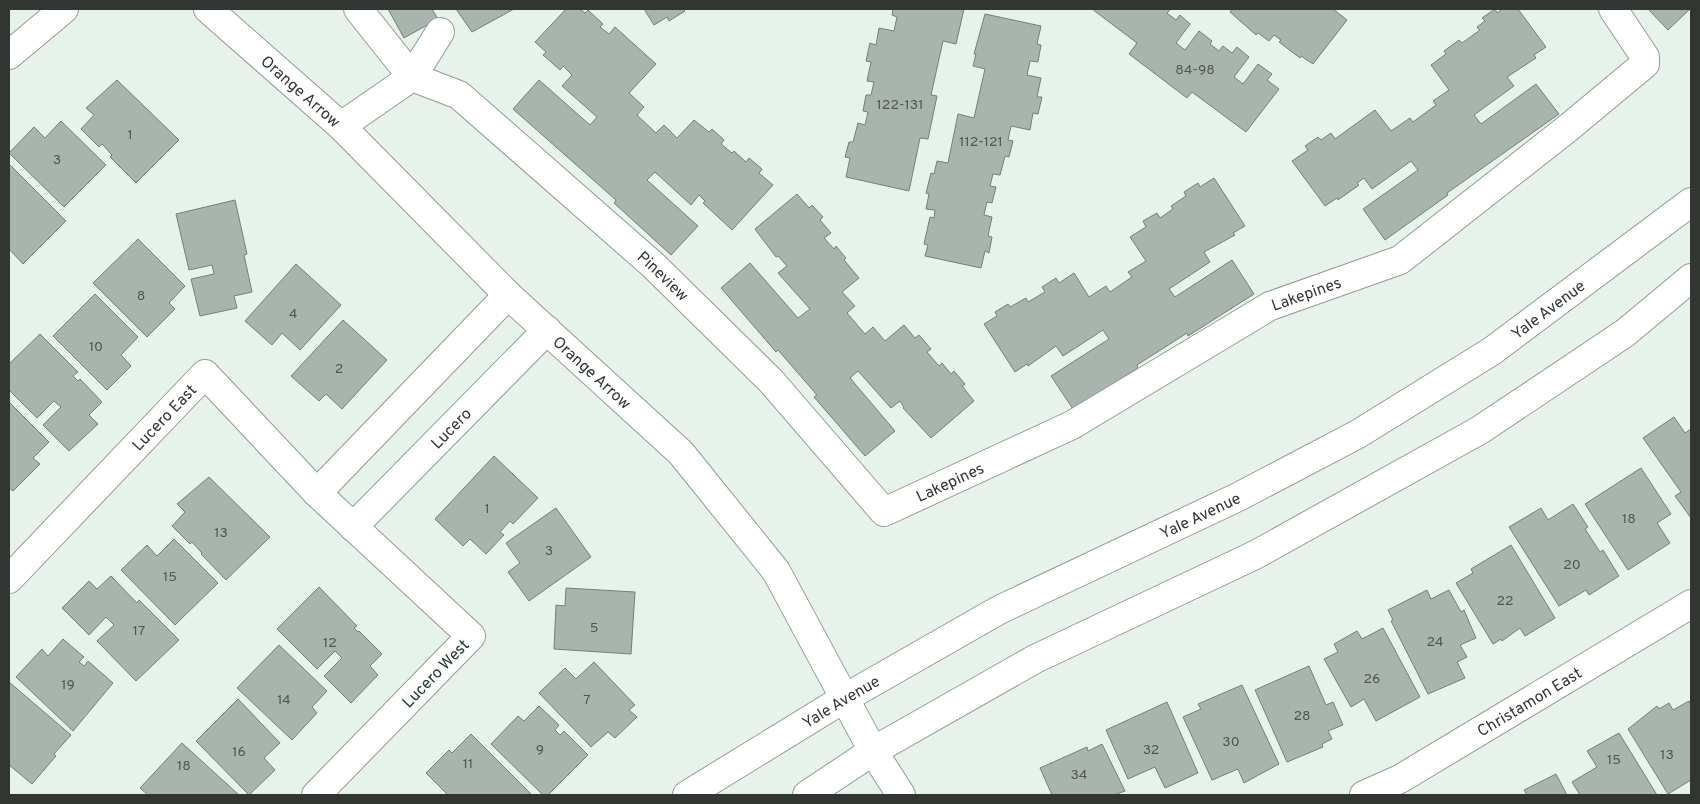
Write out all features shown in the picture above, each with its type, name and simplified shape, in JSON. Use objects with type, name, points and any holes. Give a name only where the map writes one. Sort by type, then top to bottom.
[{"type":"street","points":[[9,55],[64,9]]},
{"type":"street","name":"Orange Arrow","points":[[208,9],[341,126],[508,295],[681,453],[776,571],[873,751],[901,795]]},
{"type":"street","points":[[358,9],[412,77]]},
{"type":"street","name":"Lakepines","points":[[884,512],[1072,425],[1270,306],[1400,260],[1568,128],[1645,64],[1645,57],[1614,9]]},
{"type":"street","points":[[341,126],[412,77],[440,32]]},
{"type":"street","name":"Pineview","points":[[412,77],[459,95],[653,265],[771,381],[884,512]]},
{"type":"street","name":"Yale Avenue","points":[[687,795],[845,698],[999,610],[1203,513],[1358,434],[1492,351],[1691,202]]},
{"type":"street","points":[[807,795],[873,751],[1035,659],[1255,555],[1480,430],[1625,333],[1691,278]]},
{"type":"street","points":[[317,493],[508,295]]},
{"type":"street","name":"Lucero","points":[[354,527],[547,330]]},
{"type":"street","name":"Lucero East","points":[[9,579],[205,374],[317,493]]},
{"type":"street","name":"Lucero West","points":[[316,795],[471,636],[317,493]]},
{"type":"street","name":"Christamon East","points":[[1364,795],[1400,779],[1691,604]]},
{"type":"building","points":[[388,9],[432,9],[438,19],[404,38]]},
{"type":"building","points":[[456,9],[514,9],[472,32]]},
{"type":"building","points":[[566,9],[580,9],[585,13],[588,10],[603,24],[600,27],[609,34],[615,27],[656,64],[629,93],[644,107],[637,115],[656,133],[664,125],[677,138],[694,120],[709,132],[712,129],[724,140],[721,144],[732,153],[734,151],[746,162],[749,158],[762,169],[759,173],[773,185],[732,230],[703,203],[705,201],[699,195],[691,205],[655,172],[647,180],[698,226],[671,255],[614,203],[616,200],[513,109],[539,80],[590,125],[597,117],[562,86],[572,75],[563,66],[560,70],[543,55],[546,52],[535,42]]},
{"type":"building","points":[[644,9],[683,9],[685,11],[669,21],[667,17],[654,25]]},
{"type":"building","points":[[893,9],[964,9],[956,44],[943,41],[931,95],[937,96],[928,139],[920,138],[909,191],[846,177],[850,158],[845,157],[849,142],[853,142],[858,123],[865,125],[868,112],[863,111],[866,95],[871,95],[874,82],[867,81],[871,62],[866,61],[870,43],[876,45],[879,28],[894,31],[897,17],[892,15]]},
{"type":"building","points":[[1092,9],[1171,9],[1167,13],[1176,20],[1180,15],[1190,24],[1176,43],[1185,50],[1199,31],[1212,41],[1210,44],[1219,51],[1223,46],[1232,53],[1237,47],[1249,57],[1234,77],[1243,84],[1258,64],[1272,74],[1267,80],[1279,89],[1246,132],[1192,92],[1187,98],[1129,54],[1137,43]]},
{"type":"building","points":[[1232,9],[1333,9],[1347,20],[1313,64],[1301,56],[1300,58],[1279,42],[1281,40],[1274,35],[1269,41],[1258,33],[1256,35],[1230,12]]},
{"type":"building","points":[[1495,9],[1497,13],[1502,9],[1518,9],[1546,47],[1534,55],[1536,58],[1507,77],[1514,86],[1474,115],[1481,124],[1536,84],[1559,114],[1447,193],[1448,195],[1385,240],[1363,209],[1418,170],[1411,161],[1372,189],[1364,178],[1357,183],[1359,185],[1338,200],[1337,198],[1325,206],[1292,161],[1308,150],[1305,146],[1318,137],[1321,140],[1331,133],[1335,139],[1375,110],[1391,131],[1410,118],[1413,122],[1436,105],[1433,101],[1449,90],[1431,65],[1446,54],[1444,51],[1459,40],[1462,43],[1480,30],[1477,27],[1485,21],[1482,18]]},
{"type":"building","points":[[1648,9],[1690,9],[1668,30]]},
{"type":"building","points":[[985,14],[1041,26],[1037,44],[1041,45],[1038,62],[1030,61],[1027,75],[1041,78],[1037,97],[1042,97],[1038,114],[1033,113],[1030,130],[1011,126],[1008,140],[1013,141],[1009,157],[1005,156],[1000,175],[993,174],[990,186],[996,187],[992,203],[987,202],[984,215],[992,217],[988,236],[992,237],[989,253],[985,251],[981,268],[925,256],[928,245],[924,244],[930,217],[934,218],[935,210],[926,209],[929,194],[926,193],[931,173],[934,174],[937,161],[948,163],[958,114],[974,118],[985,69],[973,66],[976,54],[974,54]]},
{"type":"building","points":[[117,80],[179,140],[136,183],[110,157],[112,155],[102,144],[99,147],[81,129],[94,115],[86,108]]},
{"type":"building","points":[[61,121],[106,165],[64,207],[9,153],[34,127],[45,138]]},
{"type":"building","points":[[9,164],[66,221],[23,264],[9,249]]},
{"type":"building","points":[[1214,178],[1245,226],[1233,233],[1235,235],[1204,252],[1210,262],[1169,289],[1175,297],[1232,260],[1254,294],[1188,336],[1187,333],[1137,365],[1138,368],[1073,409],[1051,376],[1109,339],[1103,330],[1063,356],[1056,346],[1028,366],[1027,364],[1015,372],[984,324],[997,316],[995,312],[1008,304],[1010,307],[1026,298],[1028,302],[1045,292],[1042,287],[1056,278],[1059,283],[1074,273],[1089,297],[1106,286],[1110,292],[1132,277],[1128,272],[1146,261],[1130,237],[1146,227],[1143,221],[1157,213],[1160,218],[1173,209],[1171,206],[1186,196],[1184,192],[1198,183],[1200,187]]},
{"type":"building","points":[[797,194],[809,208],[812,205],[823,217],[820,220],[831,233],[824,238],[834,249],[836,246],[846,258],[844,260],[859,278],[842,292],[855,306],[847,313],[865,334],[873,327],[885,341],[904,325],[915,338],[919,335],[931,349],[927,352],[939,366],[942,363],[951,374],[954,371],[965,384],[962,386],[974,401],[931,438],[903,408],[900,401],[891,408],[858,371],[850,378],[895,431],[865,456],[814,397],[817,395],[778,350],[776,352],[721,288],[750,263],[798,318],[810,309],[778,273],[787,266],[778,256],[776,257],[755,229]]},
{"type":"building","points":[[235,200],[247,254],[244,255],[252,292],[234,296],[237,308],[200,316],[191,279],[214,274],[212,265],[189,270],[176,214]]},
{"type":"building","points":[[138,239],[185,286],[169,303],[175,309],[147,337],[93,283]]},
{"type":"building","points":[[296,264],[341,305],[300,350],[282,333],[272,345],[245,321]]},
{"type":"building","points":[[95,294],[138,337],[121,355],[131,366],[107,390],[53,336]]},
{"type":"building","points":[[343,320],[387,360],[342,409],[326,394],[319,401],[291,376]]},
{"type":"building","points":[[40,334],[78,372],[73,376],[78,381],[80,379],[102,402],[89,415],[98,424],[69,451],[43,425],[61,407],[54,401],[37,418],[9,390],[9,364]]},
{"type":"building","points":[[9,402],[49,442],[33,458],[40,464],[13,491],[9,488]]},
{"type":"building","points":[[1674,417],[1685,433],[1691,429],[1691,518],[1675,496],[1681,492],[1643,438]]},
{"type":"building","points":[[494,456],[538,498],[513,524],[510,521],[500,532],[504,535],[486,554],[470,539],[463,546],[435,519]]},
{"type":"building","points":[[1641,468],[1671,514],[1657,523],[1670,543],[1628,570],[1585,504]]},
{"type":"building","points":[[209,477],[270,537],[226,580],[192,542],[190,544],[172,526],[185,512],[177,504]]},
{"type":"building","points":[[1573,504],[1588,527],[1585,529],[1600,552],[1603,550],[1619,576],[1589,595],[1586,590],[1559,606],[1509,527],[1541,508],[1548,520]]},
{"type":"building","points":[[556,508],[591,557],[529,601],[508,572],[520,563],[506,543]]},
{"type":"building","points":[[174,539],[218,583],[175,625],[121,570],[147,545],[157,556]]},
{"type":"building","points":[[1511,545],[1555,618],[1525,636],[1520,628],[1502,641],[1501,639],[1493,644],[1456,583],[1473,573],[1471,569]]},
{"type":"building","points":[[111,576],[137,603],[139,600],[179,640],[136,681],[97,641],[114,625],[106,617],[89,635],[62,608],[89,581],[97,589]]},
{"type":"building","points":[[319,587],[357,626],[354,628],[382,654],[370,666],[378,675],[351,703],[324,676],[342,658],[335,651],[317,669],[277,629]]},
{"type":"building","points":[[566,588],[635,592],[631,654],[554,649],[556,605],[565,606]]},
{"type":"building","points":[[1427,590],[1431,599],[1449,590],[1461,612],[1464,610],[1476,638],[1460,645],[1467,657],[1457,662],[1465,678],[1428,694],[1391,621],[1393,620],[1388,610]]},
{"type":"building","points":[[1383,628],[1420,697],[1376,721],[1364,699],[1351,707],[1324,659],[1338,652],[1334,644],[1357,631],[1362,639]]},
{"type":"building","points":[[63,639],[84,657],[79,662],[84,666],[88,661],[113,683],[73,731],[16,677],[42,649],[48,656]]},
{"type":"building","points":[[279,645],[327,691],[312,707],[317,713],[292,740],[237,688]]},
{"type":"building","points":[[594,662],[635,705],[629,710],[637,717],[615,738],[608,732],[591,747],[539,693],[565,668],[576,679]]},
{"type":"building","points":[[1309,666],[1326,705],[1333,702],[1343,725],[1328,731],[1332,739],[1322,744],[1323,747],[1287,762],[1255,690]]},
{"type":"building","points":[[9,682],[71,735],[32,784],[9,765]]},
{"type":"building","points":[[1242,685],[1279,764],[1244,783],[1238,769],[1212,780],[1183,717],[1201,709],[1198,704]]},
{"type":"building","points":[[238,699],[280,743],[264,758],[275,770],[249,795],[196,741]]},
{"type":"building","points":[[1689,701],[1691,705],[1691,780],[1668,794],[1628,729],[1657,706],[1659,709],[1669,703],[1673,710]]},
{"type":"building","points":[[1167,702],[1198,773],[1165,788],[1155,767],[1128,779],[1106,730]]},
{"type":"building","points":[[539,706],[559,725],[555,730],[560,735],[564,731],[588,755],[548,795],[543,795],[491,744],[518,716],[524,721]]},
{"type":"building","points":[[1619,733],[1657,795],[1580,795],[1572,782],[1597,767],[1587,751]]},
{"type":"building","points":[[471,734],[530,795],[448,795],[426,773],[449,750],[452,753]]},
{"type":"building","points":[[182,743],[239,795],[148,795],[140,788]]},
{"type":"building","points":[[1102,744],[1125,791],[1114,795],[1052,795],[1040,768],[1087,747],[1088,751]]},
{"type":"building","points":[[1556,774],[1567,795],[1527,795],[1524,790]]}]
